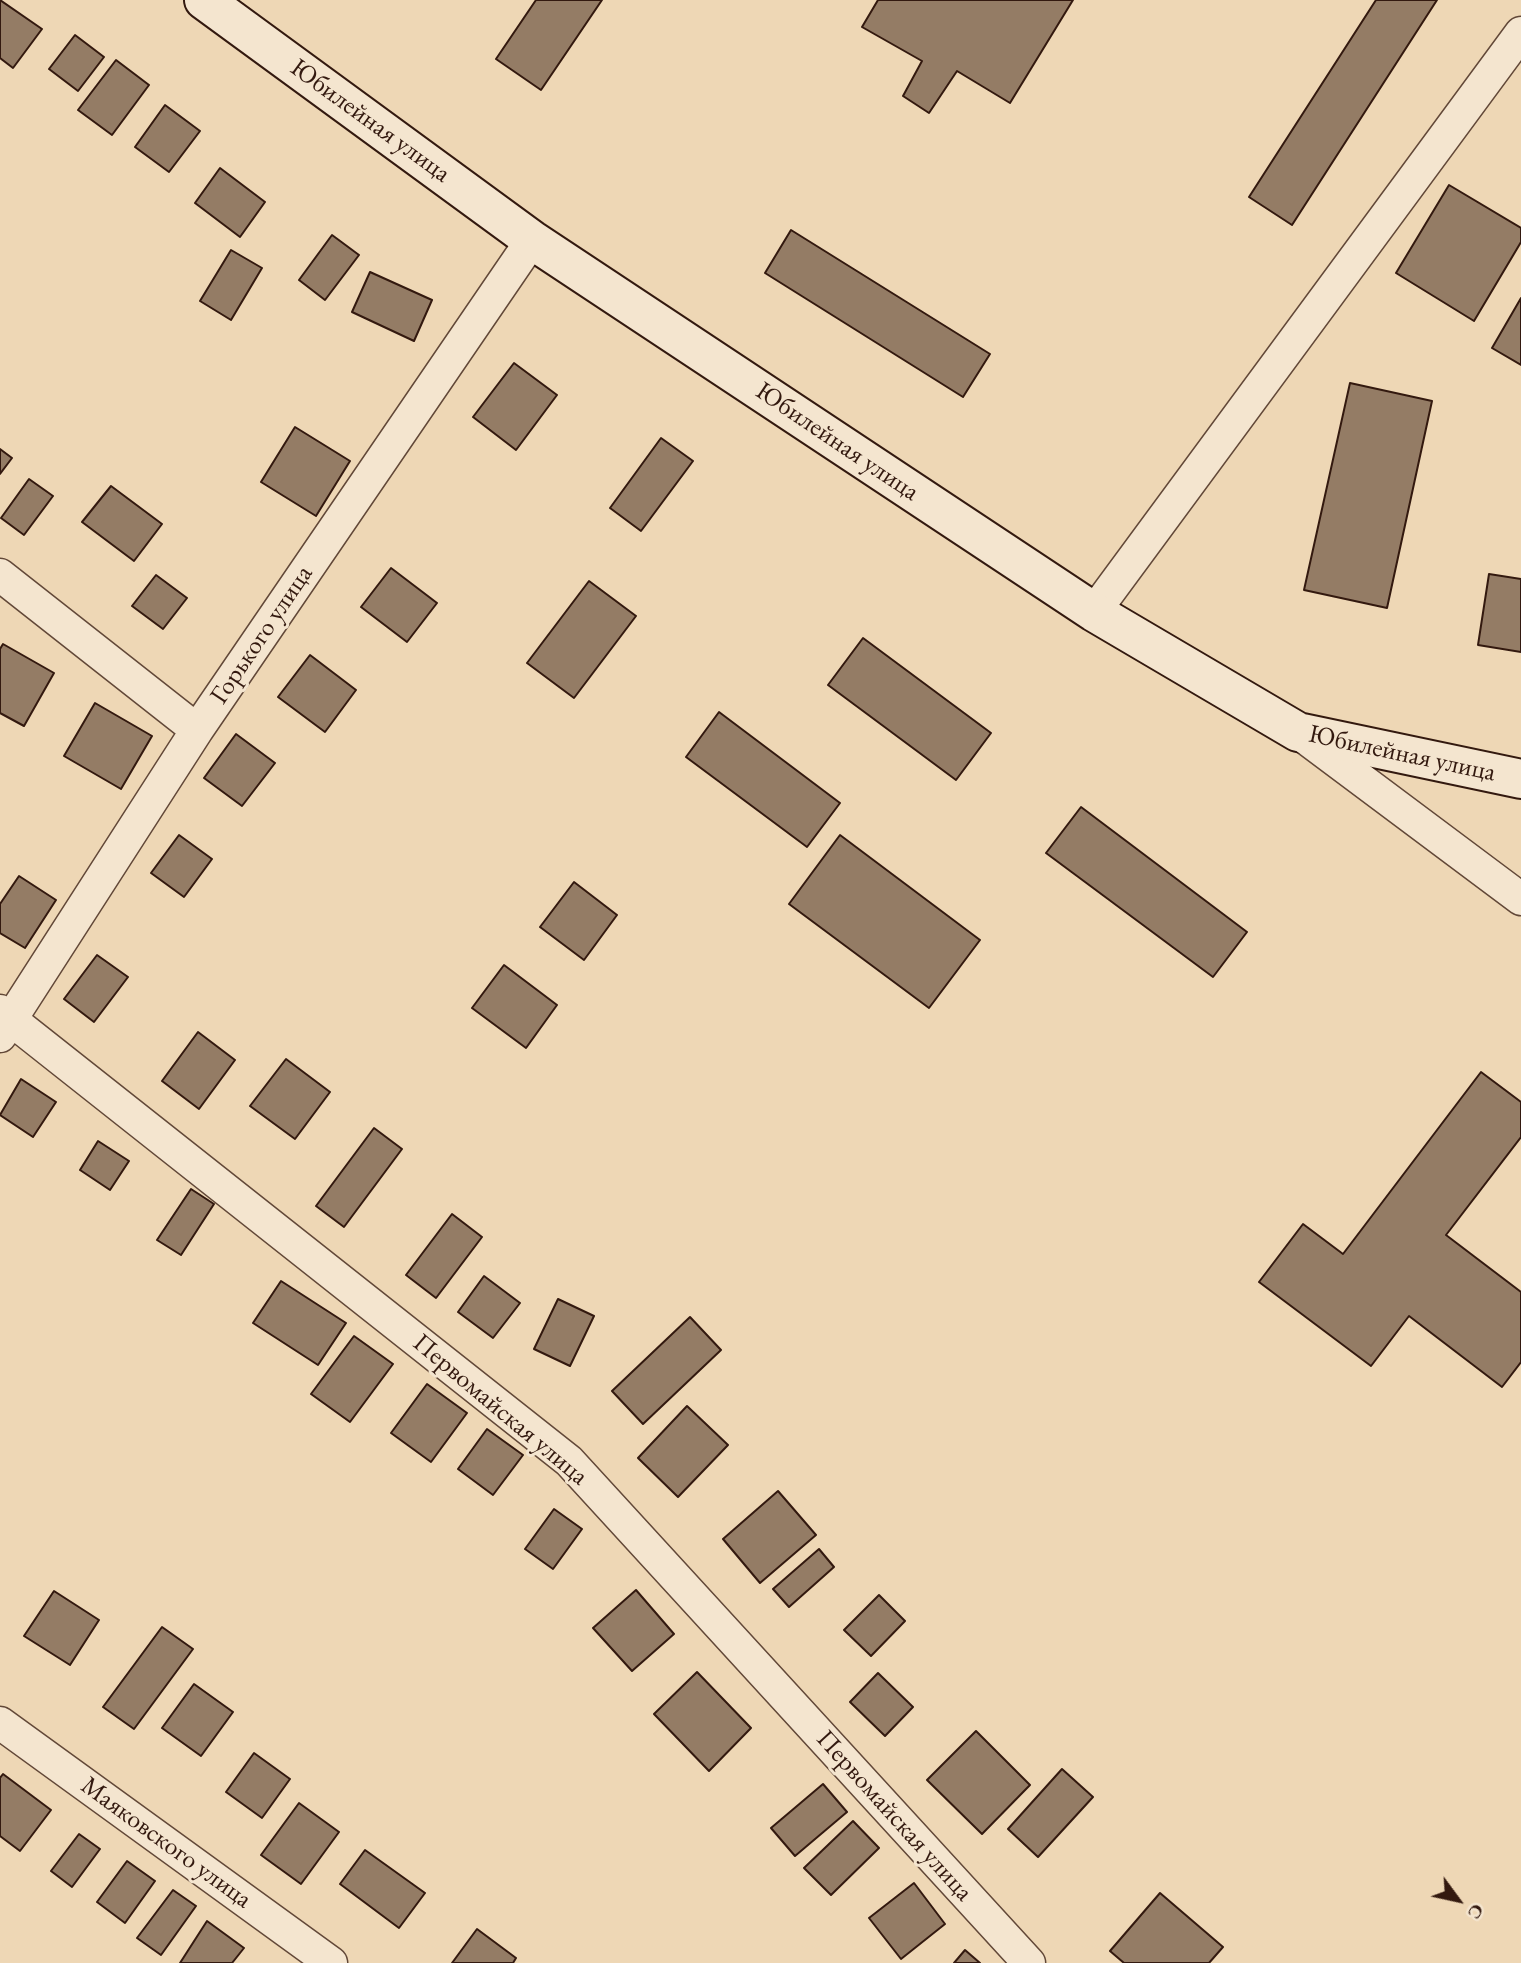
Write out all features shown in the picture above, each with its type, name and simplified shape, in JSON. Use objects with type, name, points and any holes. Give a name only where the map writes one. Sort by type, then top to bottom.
[{"type":"main road","name":"Юбилейная улица","points":[[225,7],[532,240],[1094,612],[1298,732],[1521,779]]},
{"type":"street","points":[[1094,612],[1521,33]]},
{"type":"street","name":"Горького улица","points":[[3,1022],[197,730],[532,240]]},
{"type":"street","points":[[0,575],[197,730]]},
{"type":"street","points":[[1298,732],[1521,899]]},
{"type":"street","name":"Первомайская улица","points":[[3,1022],[569,1461],[1029,1963]]},
{"type":"street","name":"Маяковского улица","points":[[0,1723],[331,1963]]},
{"type":"building","points":[[0,0],[42,29],[13,68],[0,58]]},
{"type":"building","points":[[536,0],[602,0],[541,90],[496,59]]},
{"type":"building","points":[[878,0],[1073,0],[1010,103],[957,71],[929,113],[903,96],[922,61],[862,27]]},
{"type":"building","points":[[1376,0],[1437,0],[1292,225],[1249,197]]},
{"type":"building","points":[[75,35],[104,57],[78,91],[49,69]]},
{"type":"building","points":[[116,60],[149,85],[112,135],[78,110]]},
{"type":"building","points":[[165,105],[200,131],[169,172],[135,147]]},
{"type":"building","points":[[220,168],[265,202],[240,237],[195,203]]},
{"type":"building","points":[[1449,185],[1521,228],[1521,242],[1474,321],[1396,273]]},
{"type":"building","points":[[791,230],[990,354],[963,397],[765,273]]},
{"type":"building","points":[[332,235],[359,255],[325,300],[299,280]]},
{"type":"building","points":[[231,250],[262,268],[231,320],[200,301]]},
{"type":"building","points":[[370,272],[432,300],[414,341],[352,312]]},
{"type":"building","points":[[1521,298],[1521,365],[1492,348]]},
{"type":"building","points":[[514,363],[557,395],[516,450],[473,417]]},
{"type":"building","points":[[1350,383],[1432,401],[1387,608],[1304,590]]},
{"type":"building","points":[[295,427],[350,461],[316,516],[261,482]]},
{"type":"building","points":[[661,438],[693,461],[641,531],[610,508]]},
{"type":"building","points":[[0,449],[12,458],[0,474]]},
{"type":"building","points":[[29,479],[53,496],[24,535],[1,518]]},
{"type":"building","points":[[111,486],[162,524],[134,561],[82,522]]},
{"type":"building","points":[[391,568],[437,603],[407,642],[361,607]]},
{"type":"building","points":[[1489,574],[1521,579],[1521,652],[1478,645]]},
{"type":"building","points":[[156,575],[187,598],[163,629],[132,606]]},
{"type":"building","points":[[589,581],[636,616],[574,698],[527,663]]},
{"type":"building","points":[[863,638],[991,733],[956,780],[828,685]]},
{"type":"building","points":[[3,644],[54,673],[24,726],[0,713],[0,649]]},
{"type":"building","points":[[310,655],[356,690],[325,732],[278,697]]},
{"type":"building","points":[[95,703],[152,736],[121,789],[64,756]]},
{"type":"building","points":[[719,712],[840,803],[807,847],[686,757]]},
{"type":"building","points":[[236,734],[275,763],[242,806],[204,778]]},
{"type":"building","points":[[1081,807],[1247,932],[1213,977],[1046,853]]},
{"type":"building","points":[[179,835],[212,859],[184,897],[151,873]]},
{"type":"building","points":[[840,835],[980,940],[929,1008],[789,904]]},
{"type":"building","points":[[19,876],[56,900],[25,948],[0,933],[0,904]]},
{"type":"building","points":[[574,882],[617,915],[584,960],[540,927]]},
{"type":"building","points":[[97,955],[128,977],[94,1022],[64,999]]},
{"type":"building","points":[[504,965],[557,1005],[526,1048],[472,1008]]},
{"type":"building","points":[[198,1032],[235,1060],[199,1109],[162,1081]]},
{"type":"building","points":[[286,1059],[330,1092],[295,1139],[250,1106]]},
{"type":"building","points":[[1481,1072],[1521,1102],[1521,1137],[1446,1235],[1521,1292],[1521,1362],[1502,1387],[1409,1316],[1371,1366],[1259,1282],[1303,1224],[1343,1254]]},
{"type":"building","points":[[21,1079],[56,1102],[33,1137],[0,1115]]},
{"type":"building","points":[[374,1128],[402,1149],[344,1227],[316,1206]]},
{"type":"building","points":[[98,1141],[129,1161],[110,1190],[80,1170]]},
{"type":"building","points":[[191,1189],[214,1204],[181,1255],[157,1240]]},
{"type":"building","points":[[452,1214],[482,1237],[436,1298],[406,1275]]},
{"type":"building","points":[[484,1276],[520,1303],[493,1338],[458,1312]]},
{"type":"building","points":[[281,1281],[346,1323],[318,1365],[253,1323]]},
{"type":"building","points":[[558,1299],[594,1316],[570,1366],[534,1349]]},
{"type":"building","points":[[690,1317],[721,1350],[643,1424],[612,1391]]},
{"type":"building","points":[[354,1336],[393,1364],[350,1422],[311,1394]]},
{"type":"building","points":[[427,1384],[467,1413],[431,1462],[391,1433]]},
{"type":"building","points":[[687,1406],[728,1445],[678,1497],[638,1458]]},
{"type":"building","points":[[487,1429],[523,1455],[493,1495],[458,1469]]},
{"type":"building","points":[[778,1491],[816,1535],[760,1583],[723,1539]]},
{"type":"building","points":[[554,1509],[582,1529],[553,1569],[525,1549]]},
{"type":"building","points":[[819,1549],[834,1567],[789,1607],[773,1589]]},
{"type":"building","points":[[636,1590],[674,1634],[632,1671],[593,1628]]},
{"type":"building","points":[[54,1591],[99,1620],[70,1665],[24,1636]]},
{"type":"building","points":[[879,1595],[905,1621],[871,1656],[844,1630]]},
{"type":"building","points":[[162,1627],[193,1649],[134,1729],[103,1707]]},
{"type":"building","points":[[697,1672],[751,1728],[709,1771],[654,1714]]},
{"type":"building","points":[[878,1673],[913,1707],[885,1736],[850,1702]]},
{"type":"building","points":[[194,1684],[233,1712],[201,1756],[162,1728]]},
{"type":"building","points":[[976,1731],[1030,1785],[982,1834],[927,1780]]},
{"type":"building","points":[[254,1753],[290,1779],[262,1818],[226,1792]]},
{"type":"building","points":[[1062,1769],[1093,1797],[1038,1857],[1008,1829]]},
{"type":"building","points":[[3,1774],[51,1810],[20,1851],[0,1836],[0,1778]]},
{"type":"building","points":[[823,1784],[847,1812],[795,1856],[771,1828]]},
{"type":"building","points":[[299,1803],[339,1832],[301,1884],[261,1855]]},
{"type":"building","points":[[853,1821],[879,1848],[831,1895],[804,1868]]},
{"type":"building","points":[[79,1834],[100,1849],[72,1887],[51,1871]]},
{"type":"building","points":[[365,1850],[425,1893],[399,1928],[340,1884]]},
{"type":"building","points":[[127,1861],[155,1881],[125,1923],[97,1902]]},
{"type":"building","points":[[914,1883],[945,1924],[901,1959],[869,1918]]},
{"type":"building","points":[[173,1890],[196,1906],[161,1955],[137,1938]]},
{"type":"building","points":[[1160,1893],[1223,1947],[1209,1963],[1124,1963],[1110,1951]]},
{"type":"building","points":[[207,1921],[244,1948],[232,1963],[180,1963]]},
{"type":"building","points":[[477,1929],[516,1958],[513,1963],[452,1963]]},
{"type":"building","points":[[965,1950],[980,1963],[954,1963]]}]
